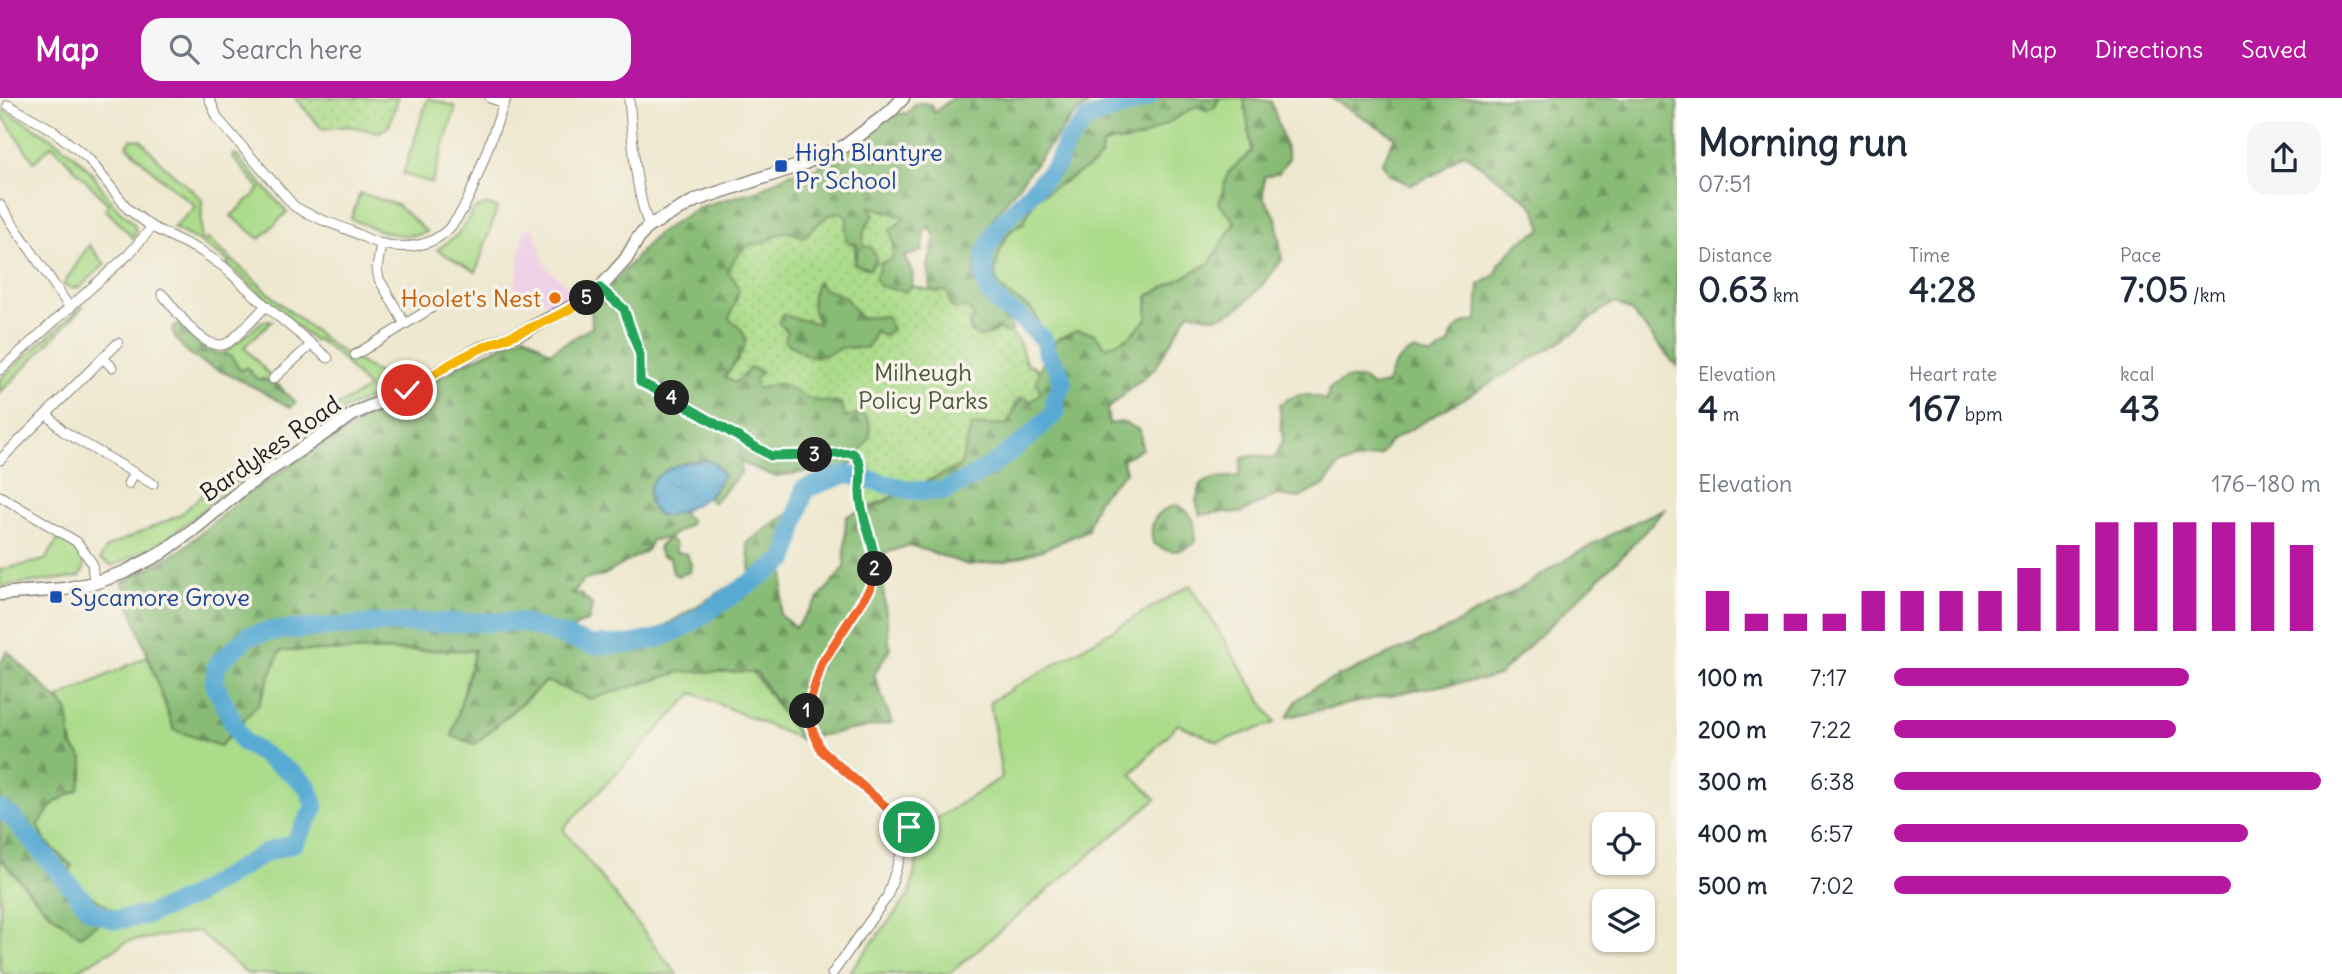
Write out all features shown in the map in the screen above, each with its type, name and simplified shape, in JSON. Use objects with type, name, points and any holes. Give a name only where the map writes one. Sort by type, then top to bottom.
[{"type":"main road","points":[[649,226],[696,200],[795,167],[845,146],[891,111],[903,98]]},
{"type":"main road","name":"Bardykes Road","points":[[0,594],[64,589],[94,583],[125,572],[160,554],[246,486],[355,412],[407,390],[492,343],[562,313],[600,288],[626,259],[638,238],[649,226]]},
{"type":"street","points":[[209,98],[218,119],[294,206],[307,214],[381,244],[405,246],[422,244],[443,234],[467,206],[505,100],[490,98]]},
{"type":"street","points":[[629,98],[638,187],[649,226]]},
{"type":"street","points":[[8,105],[51,129],[88,158],[128,209],[152,227],[213,259],[328,358]]},
{"type":"street","points":[[0,205],[70,308]]},
{"type":"street","points":[[0,370],[129,254],[152,227]]},
{"type":"street","points":[[381,244],[377,270],[379,279],[405,324]]},
{"type":"street","points":[[600,288],[624,309],[640,355],[640,382],[682,402],[771,456],[853,453],[862,467],[860,496],[876,567],[870,589],[822,663],[806,714],[821,750],[909,827],[887,897],[832,974]]},
{"type":"street","points":[[162,294],[204,341],[215,346],[228,343],[266,306]]},
{"type":"street","points":[[355,355],[433,307]]},
{"type":"street","points":[[0,460],[118,343]]},
{"type":"street","points":[[274,379],[311,345]]},
{"type":"street","points":[[103,358],[112,367]]},
{"type":"street","points":[[47,414],[63,431],[153,484]]},
{"type":"street","points":[[128,484],[134,473]]},
{"type":"street","points":[[0,496],[77,542],[92,563],[94,583]]},
{"type":"shaded area","points":[[533,227],[546,267],[579,296],[561,309],[515,289],[524,230]]},
{"type":"green space","points":[[295,98],[398,98],[389,126],[379,132],[348,126],[322,129]]},
{"type":"green space","points":[[428,98],[456,107],[432,183],[403,174]]},
{"type":"green space","points":[[952,98],[1097,98],[1074,115],[996,214],[979,248],[975,261],[977,283],[988,301],[1012,328],[1011,333],[1004,333],[999,328],[991,335],[977,337],[962,315],[930,290],[928,266],[935,237],[930,227],[924,231],[922,251],[904,257],[913,273],[912,286],[906,292],[879,286],[875,279],[892,245],[870,208],[874,215],[865,229],[863,245],[871,247],[876,262],[869,269],[854,264],[857,253],[855,244],[850,244],[845,239],[847,218],[839,212],[829,215],[803,237],[776,234],[765,244],[750,245],[727,271],[736,279],[740,291],[735,299],[746,342],[743,351],[725,376],[743,377],[751,367],[812,400],[841,403],[868,417],[869,439],[848,467],[774,476],[740,462],[741,473],[713,503],[708,498],[716,489],[669,516],[681,511],[691,521],[668,538],[652,540],[647,550],[604,575],[584,580],[570,593],[581,594],[592,605],[589,620],[574,627],[569,637],[620,653],[751,573],[747,543],[790,512],[780,615],[795,628],[844,568],[846,516],[873,507],[960,466],[971,425],[1006,424],[1057,339],[1078,330],[1093,333],[1106,347],[1129,337],[1147,319],[1148,296],[1210,263],[1235,222],[1219,203],[1228,173],[1252,151],[1244,98],[1271,101],[1289,158],[1279,173],[1264,177],[1263,197],[1276,217],[1282,260],[1262,286],[1236,310],[1216,317],[1189,312],[1155,368],[1107,409],[1109,424],[1122,422],[1140,430],[1142,449],[1122,459],[1126,472],[1101,497],[1088,530],[1042,550],[1007,561],[968,565],[910,545],[879,555],[890,648],[874,675],[892,723],[800,739],[756,672],[680,672],[590,699],[546,681],[475,744],[452,736],[475,650],[280,651],[258,705],[220,746],[174,730],[122,583],[181,550],[249,492],[364,418],[415,394],[459,366],[525,335],[550,352],[592,327],[591,308],[656,235],[699,207],[759,190],[788,174],[817,168],[830,156],[837,156],[879,122],[908,113],[916,104],[932,105],[934,113]]},
{"type":"green space","points":[[1147,98],[1219,98],[1215,107],[1208,111],[1197,106],[1141,138],[1112,141],[1102,145],[1101,157],[1094,164],[1035,199],[1023,223],[1005,238],[995,273],[999,286],[1004,291],[1034,312],[1040,326],[1037,334],[1005,309],[991,294],[984,276],[988,244],[1007,216],[1055,168],[1065,144],[1084,122],[1099,113]]},
{"type":"green space","points":[[1219,98],[1244,98],[1252,151],[1228,173],[1235,222],[1210,263],[1148,296],[1147,319],[1129,337],[1106,348],[1093,333],[1057,339],[1051,348],[1045,336],[1038,331],[1040,326],[1034,312],[1004,291],[996,280],[997,262],[1008,234],[1023,223],[1034,199],[1102,146],[1112,141],[1141,138],[1197,106],[1215,107]]},
{"type":"green space","points":[[1331,98],[1677,98],[1677,367],[1631,311],[1616,303],[1606,307],[1564,340],[1389,442],[1381,455],[1340,465],[1323,486],[1299,498],[1277,495],[1240,513],[1200,515],[1196,501],[1201,484],[1216,478],[1239,476],[1242,458],[1257,455],[1274,459],[1283,440],[1279,404],[1291,397],[1302,395],[1326,401],[1329,389],[1346,379],[1364,379],[1372,387],[1387,384],[1393,367],[1404,356],[1415,350],[1431,356],[1449,344],[1453,332],[1464,323],[1477,320],[1479,285],[1496,274],[1500,263],[1520,241],[1542,230],[1536,210],[1529,202],[1463,153],[1438,173],[1410,185],[1390,175],[1382,163],[1395,137]]},
{"type":"green space","points":[[0,108],[47,136],[80,160],[114,204],[132,222],[136,229],[133,238],[105,209],[109,205],[52,145],[34,162],[0,112]]},
{"type":"green space","points":[[132,139],[141,140],[162,164],[202,199],[201,242],[173,228],[196,206],[160,177],[127,145]]},
{"type":"green space","points":[[235,154],[287,212],[260,239],[231,216],[260,189],[232,157]]},
{"type":"green space","points":[[360,193],[397,205],[427,232],[398,235],[351,219]]},
{"type":"green space","points":[[486,204],[497,208],[476,272],[437,250],[458,234],[474,210]]},
{"type":"green space","name":"Milheugh Policy Parks","points":[[870,206],[905,218],[890,230],[892,259],[881,263],[875,279],[879,286],[905,292],[912,286],[937,292],[947,291],[951,307],[967,308],[974,316],[969,324],[971,332],[978,337],[991,335],[999,328],[1015,337],[1027,364],[1034,366],[1039,372],[1036,383],[1041,392],[1032,401],[1017,399],[1006,424],[971,426],[960,466],[863,510],[858,459],[869,437],[867,417],[859,413],[846,417],[841,403],[812,400],[780,383],[757,389],[755,379],[762,372],[751,367],[735,383],[725,377],[741,354],[745,340],[738,326],[729,319],[737,299],[738,288],[727,271],[746,247],[764,243],[783,232],[803,237],[829,215],[840,212],[847,218],[846,239],[850,244],[856,244],[854,264],[869,269],[876,262],[876,257],[871,247],[863,246],[864,231],[874,215]],"holes":[[[818,281],[823,288],[845,297],[861,318],[887,316],[892,329],[884,336],[876,332],[867,348],[841,348],[824,356],[809,357],[784,341],[788,332],[778,322],[783,315],[819,324],[812,308],[813,297]]]},
{"type":"green space","points":[[208,238],[281,304],[336,348],[400,386],[344,409],[330,418],[324,414],[368,388],[341,358],[317,339],[314,341],[227,264],[229,262],[203,244]]},
{"type":"green space","points":[[89,245],[105,264],[80,287],[63,285]]},
{"type":"green space","points":[[818,280],[823,288],[845,297],[861,318],[887,316],[892,329],[883,337],[876,332],[867,348],[841,348],[824,356],[810,357],[784,341],[778,322],[783,315],[818,323],[812,302]]},
{"type":"green space","points":[[83,307],[0,393],[0,379]]},
{"type":"green space","points":[[263,321],[272,321],[244,347],[285,392],[238,368],[223,354]]},
{"type":"green space","points":[[180,325],[205,350],[232,356],[238,368],[241,370],[246,367],[257,379],[268,380],[296,402],[291,408],[195,357],[178,342],[172,331],[175,326]]},
{"type":"green space","points":[[225,474],[238,481],[166,540],[113,566],[100,559],[107,547],[180,515]]},
{"type":"green space","points":[[1177,505],[1188,512],[1193,520],[1195,543],[1185,549],[1169,550],[1153,543],[1153,523],[1164,510]]},
{"type":"green space","points":[[1666,508],[1627,551],[1499,675],[1287,717],[1297,700],[1316,686],[1443,631],[1521,588],[1566,559]]},
{"type":"green space","points":[[59,538],[79,553],[84,568],[79,577],[0,586],[0,570],[45,560]]},
{"type":"green space","points":[[668,538],[675,543],[676,552],[687,554],[691,565],[690,572],[678,576],[673,573],[670,558],[661,556],[658,548]]},
{"type":"green space","points":[[1190,585],[1275,723],[1218,742],[1178,724],[1131,774],[1156,799],[949,974],[848,974],[910,894],[924,827],[1002,777],[990,702]]},
{"type":"green space","points":[[475,650],[452,736],[475,744],[547,681],[590,699],[680,672],[753,672],[800,739],[693,693],[563,829],[677,974],[247,974],[198,931],[129,941],[70,974],[3,974],[0,968],[0,858],[45,909],[114,911],[82,890],[69,872],[72,866],[45,841],[38,825],[55,802],[78,790],[83,759],[72,744],[67,715],[58,698],[148,656],[174,730],[258,705],[280,651]]},
{"type":"green space","points":[[7,651],[67,709],[70,743],[83,759],[83,774],[78,790],[55,802],[38,825],[45,841],[72,866],[69,872],[82,890],[115,911],[80,936],[45,909],[0,858],[0,665]]},
{"type":"water","points":[[706,460],[714,463],[723,475],[709,495],[700,502],[668,516],[661,515],[652,508],[649,490],[655,479],[678,465]]},
{"type":"waterway","points":[[0,809],[12,817],[92,911],[116,920],[147,915],[188,899],[267,852],[294,843],[315,807],[308,787],[242,741],[214,683],[217,664],[248,636],[271,631],[386,623],[520,622],[592,645],[630,644],[657,639],[686,626],[786,559],[804,489],[846,474],[910,490],[944,491],[973,477],[1029,437],[1056,412],[1054,401],[1063,383],[1043,339],[988,291],[984,275],[985,253],[998,227],[1057,165],[1065,145],[1087,119],[1147,98]]},
{"type":"place","name":"High Blantyre Pr School","points":[[781,166]]},
{"type":"place","name":"Hoolet's Nest","points":[[555,298]]},
{"type":"place","name":"Sycamore Grove","points":[[56,597]]},
{"type":"route","points":[[407,390],[492,343],[562,313],[600,288],[624,309],[640,355],[640,382],[682,402],[771,456],[853,453],[862,467],[860,496],[876,567],[870,589],[822,663],[806,714],[821,750],[909,827]]}]
